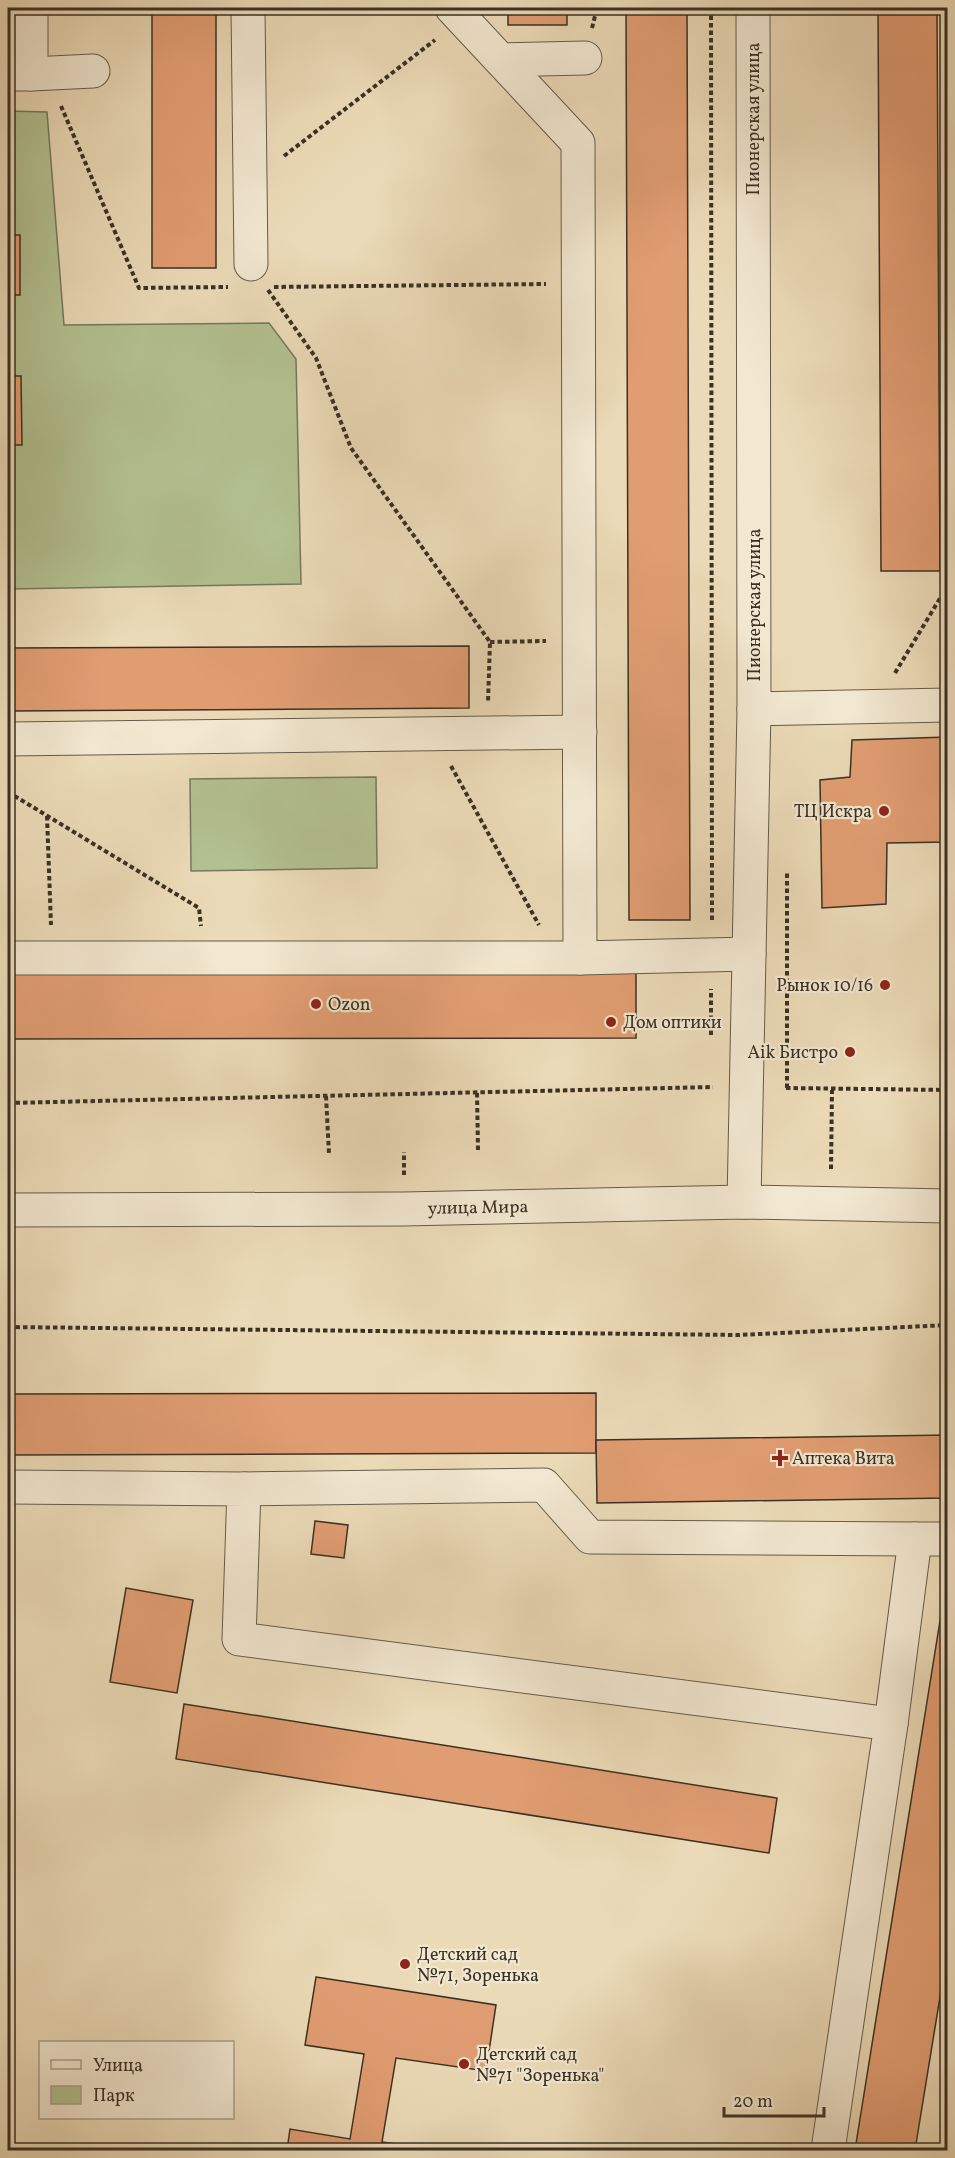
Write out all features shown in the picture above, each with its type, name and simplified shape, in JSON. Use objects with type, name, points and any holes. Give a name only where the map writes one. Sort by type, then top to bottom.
[{"type":"street","points":[[31,8],[20,74],[93,71]]},
{"type":"street","points":[[248,8],[251,264]]},
{"type":"street","name":"Пионерская улица","points":[[744,1202],[754,709],[753,8]]},
{"type":"street","points":[[458,13],[578,143],[580,732],[569,958]]},
{"type":"street","points":[[501,60],[585,58]]},
{"type":"street","points":[[754,709],[948,705]]},
{"type":"street","points":[[8,739],[580,732]]},
{"type":"street","points":[[8,958],[569,958],[749,954]]},
{"type":"street","name":"улица Мира","points":[[8,1210],[403,1209],[744,1202],[948,1206]]},
{"type":"street","points":[[8,1487],[244,1489],[544,1485],[591,1536],[948,1539]]},
{"type":"street","points":[[244,1489],[239,1640],[891,1724]]},
{"type":"street","points":[[828,2151],[891,1724],[915,1539]]},
{"type":"path","points":[[711,8],[711,1039]]},
{"type":"path","points":[[250,182],[458,13]]},
{"type":"path","points":[[251,264],[316,358],[351,448],[490,642],[487,733]]},
{"type":"path","points":[[874,707],[948,585]]},
{"type":"path","points":[[490,642],[580,640]]},
{"type":"path","points":[[433,734],[569,958]]},
{"type":"path","points":[[8,792],[199,908],[205,958]]},
{"type":"path","points":[[47,815],[52,958]]},
{"type":"path","points":[[711,1075],[711,1087]]},
{"type":"path","points":[[8,1103],[746,1086],[832,1090],[948,1089]]},
{"type":"path","points":[[831,1169],[832,1090]]},
{"type":"path","points":[[477,1093],[478,1150]]},
{"type":"path","points":[[326,1096],[329,1154]]},
{"type":"path","points":[[8,1327],[739,1335],[948,1325]]},
{"type":"path","points":[[941,2151],[948,2113]]},
{"type":"green space","points":[[8,111],[47,112],[64,325],[269,323],[296,359],[301,584],[8,589]]},
{"type":"green space","points":[[376,777],[377,868],[191,871],[190,779]]},
{"type":"building","points":[[152,8],[216,8],[216,268],[152,268]]},
{"type":"building","points":[[508,8],[567,8],[567,25],[508,25]]},
{"type":"building","points":[[626,8],[687,8],[690,920],[629,920]]},
{"type":"building","points":[[878,8],[937,8],[940,571],[881,571]]},
{"type":"building","points":[[8,235],[20,235],[20,295],[8,295]]},
{"type":"building","points":[[8,376],[21,376],[22,445],[8,445]]},
{"type":"building","points":[[469,646],[469,708],[8,711],[8,648]]},
{"type":"building","name":"ТЦ Искра","points":[[948,737],[948,842],[887,843],[886,904],[822,908],[820,780],[850,777],[852,740]]},
{"type":"building","points":[[636,973],[636,1038],[8,1039],[8,974]]},
{"type":"building","points":[[596,1393],[596,1453],[8,1455],[8,1394]]},
{"type":"building","points":[[948,1435],[948,1498],[597,1503],[596,1440]]},
{"type":"building","points":[[315,1521],[348,1525],[344,1558],[311,1554]]},
{"type":"building","points":[[948,1571],[948,1948],[915,2150],[855,2150]]},
{"type":"building","points":[[126,1588],[193,1600],[177,1693],[110,1682]]},
{"type":"building","points":[[184,1704],[777,1798],[769,1853],[176,1759]]},
{"type":"building","name":"Детский сад №71 \"Зоренька\"","points":[[316,1977],[496,2005],[486,2071],[396,2058],[382,2142],[439,2150],[287,2150],[290,2129],[350,2139],[364,2054],[305,2045]]},
{"type":"place","name":"ТЦ Искра","points":[[884,811]]},
{"type":"place","name":"Рынок 10/16","points":[[885,985]]},
{"type":"place","name":"Ozon","points":[[316,1004]]},
{"type":"place","name":"Дом оптики","points":[[611,1022]]},
{"type":"place","name":"Aik Бистро","points":[[850,1052]]},
{"type":"place","name":"Аптека Вита","points":[[780,1458]]},
{"type":"place","name":"Детский сад №71, Зоренька","points":[[405,1964]]},
{"type":"place","name":"Детский сад №71 \"Зоренька\"","points":[[464,2064]]}]
